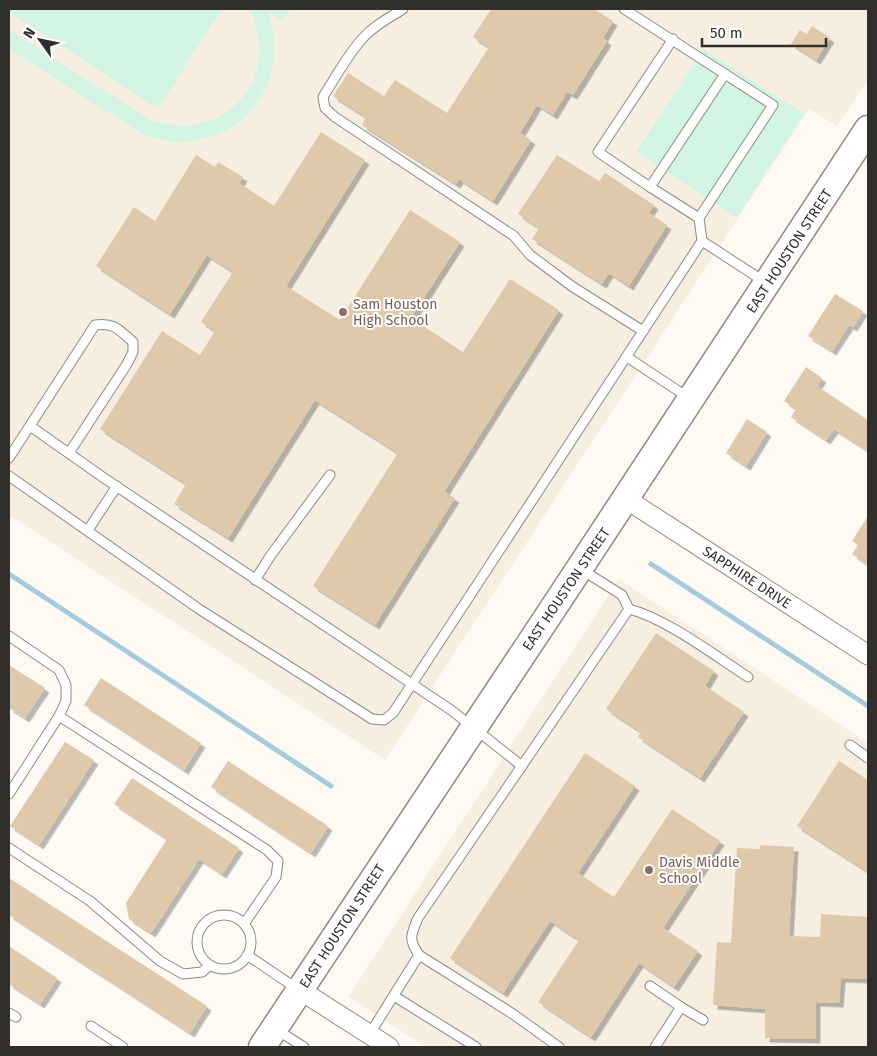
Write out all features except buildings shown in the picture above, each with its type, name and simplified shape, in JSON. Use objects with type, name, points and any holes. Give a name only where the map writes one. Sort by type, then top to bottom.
[{"type":"main road","name":"EAST HOUSTON STREET","points":[[268,1038],[580,569],[868,129]]},
{"type":"street","name":"SAPPHIRE DRIVE","points":[[626,499],[868,656]]},
{"type":"street","points":[[300,990],[389,1047]]},
{"type":"lane","points":[[403,9],[379,24],[363,38],[323,97],[325,108],[335,117],[514,236],[530,255],[573,288],[643,331]]},
{"type":"lane","points":[[9,476],[200,609],[372,719],[384,720],[393,713],[412,685],[702,241],[699,218],[773,105],[624,9]]},
{"type":"lane","points":[[673,39],[598,152],[699,218]]},
{"type":"lane","points":[[650,187],[725,74]]},
{"type":"lane","points":[[702,241],[767,284]]},
{"type":"lane","points":[[9,458],[94,325],[107,323],[118,329],[133,342],[133,352],[68,453]]},
{"type":"lane","points":[[627,356],[692,399]]},
{"type":"lane","points":[[30,426],[451,710],[522,766]]},
{"type":"lane","points":[[256,580],[271,555],[330,475]]},
{"type":"lane","points":[[88,530],[117,486]]},
{"type":"lane","points":[[580,569],[622,594],[629,609],[650,616],[675,630],[748,677]]},
{"type":"lane","points":[[559,1047],[513,1014],[419,955],[412,945],[411,935],[418,918],[629,609]]},
{"type":"lane","points":[[9,636],[59,670],[66,684],[66,700],[59,716],[9,794]]},
{"type":"lane","points":[[59,716],[267,850],[278,861],[276,877],[244,924]]},
{"type":"lane","points":[[850,745],[868,758]]},
{"type":"lane","points":[[9,848],[90,901],[160,961],[183,974],[202,972],[210,965]]},
{"type":"lane","points":[[222,915],[232,916],[244,924],[250,936],[250,946],[247,955],[234,966],[218,968],[210,965],[198,950],[197,940],[199,931],[213,917],[222,915]]},
{"type":"lane","points":[[247,955],[300,990]]},
{"type":"lane","points":[[369,1034],[419,955]]},
{"type":"lane","points":[[650,986],[703,1020]]},
{"type":"lane","points":[[394,996],[476,1047]]},
{"type":"lane","points":[[655,1047],[681,1006]]},
{"type":"lane","points":[[91,1026],[123,1047]]},
{"type":"lane","points":[[268,1038],[304,1047]]},
{"type":"shaded area","name":"Sam Houston High School","points":[[9,9],[868,9],[868,80],[837,126],[809,109],[385,760],[9,515]]},
{"type":"shaded area","name":"Davis Middle School","points":[[619,579],[868,743],[868,1047],[426,1047],[348,997]]},
{"type":"green space","points":[[9,9],[222,9],[158,108],[9,12]]},
{"type":"green space","points":[[249,9],[291,9],[283,21],[268,12],[274,42],[272,70],[262,95],[247,115],[226,130],[201,140],[174,141],[144,135],[9,49],[9,30],[150,120],[177,126],[201,123],[223,114],[240,100],[253,81],[259,59],[258,35]]},
{"type":"green space","points":[[703,49],[804,114],[737,217],[636,152]]},
{"type":"waterway","points":[[651,564],[868,706]]},
{"type":"waterway","points":[[9,574],[331,786]]},
{"type":"place","name":"Sam Houston High School","points":[[343,312]]},
{"type":"place","name":"Davis Middle School","points":[[649,870]]}]
